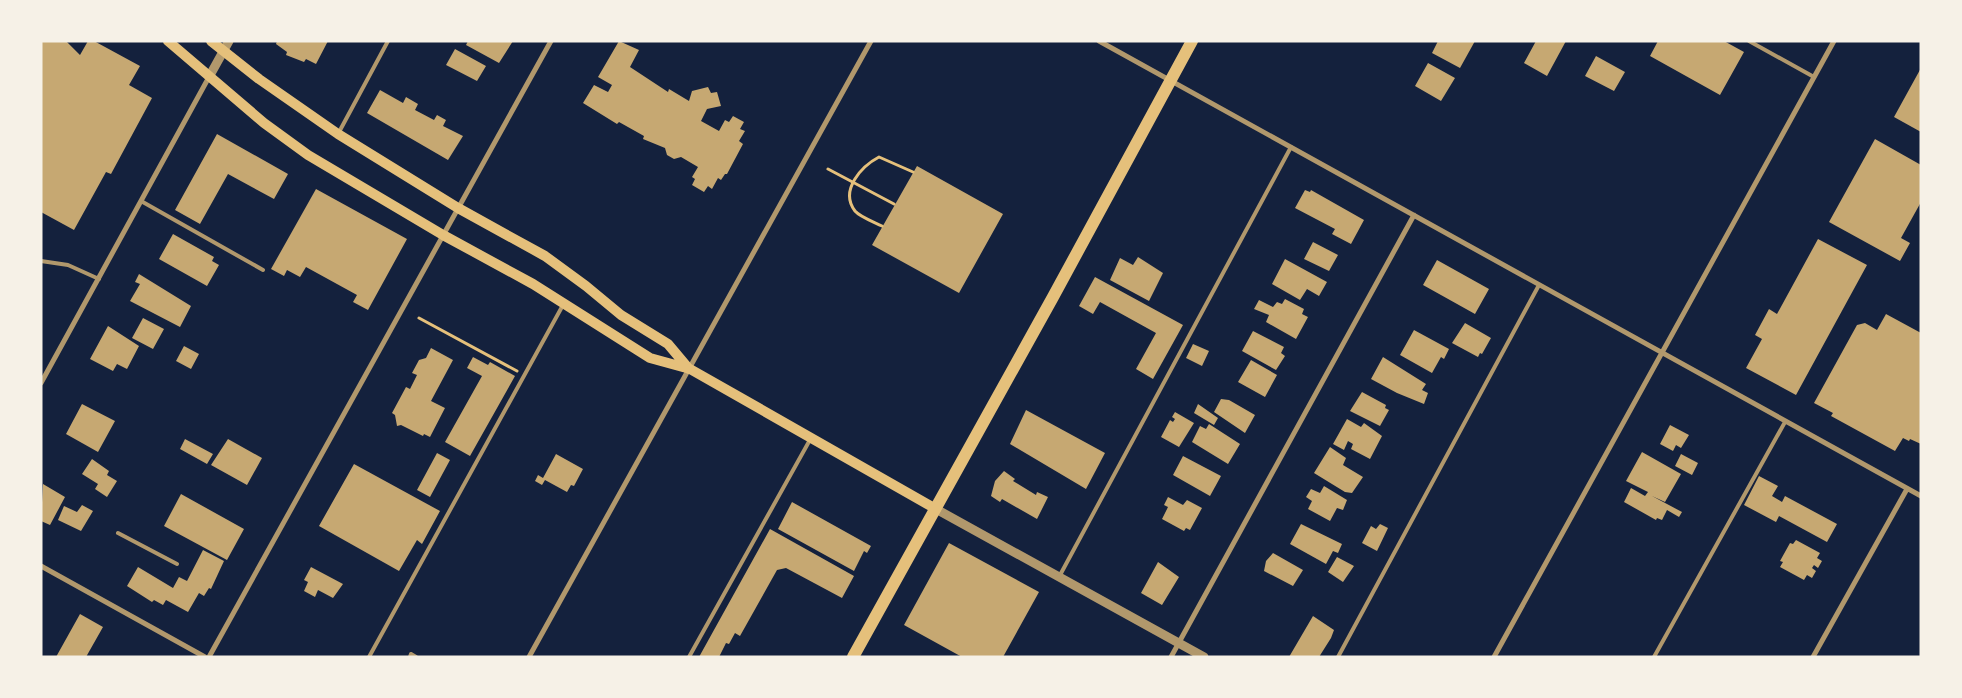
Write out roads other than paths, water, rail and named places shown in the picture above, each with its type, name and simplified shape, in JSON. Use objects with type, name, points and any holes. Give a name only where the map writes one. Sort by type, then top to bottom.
[{"type":"main road","points":[[168,41],[264,123],[308,154],[443,235],[564,303],[650,358],[690,370],[936,509]]},
{"type":"main road","points":[[211,41],[223,53],[338,134],[458,208],[545,256],[621,315],[668,344],[690,370]]},
{"type":"main road","points":[[853,657],[1192,41]]},
{"type":"street","points":[[41,384],[229,41]]},
{"type":"street","points":[[208,657],[552,41]]},
{"type":"street","points":[[529,657],[872,41]]},
{"type":"street","points":[[1100,41],[1661,354],[1921,496]]},
{"type":"street","points":[[1494,657],[1834,41]]},
{"type":"street","points":[[1172,657],[1414,215]]},
{"type":"street","points":[[1813,657],[1907,489]]},
{"type":"street","points":[[936,509],[1204,657]]},
{"type":"street","points":[[41,566],[205,657]]},
{"type":"lane","points":[[338,134],[388,41]]},
{"type":"lane","points":[[1749,41],[1814,77]]},
{"type":"lane","points":[[1059,577],[1291,147]]},
{"type":"lane","points":[[141,201],[263,270]]},
{"type":"lane","points":[[41,261],[68,265],[99,279]]},
{"type":"lane","points":[[1338,657],[1539,285]]},
{"type":"lane","points":[[369,657],[564,303]]},
{"type":"lane","points":[[1654,657],[1785,422]]},
{"type":"lane","points":[[689,657],[811,438]]},
{"type":"lane","points":[[118,533],[177,564]]},
{"type":"lane","points":[[410,657],[411,654],[416,657]]}]
